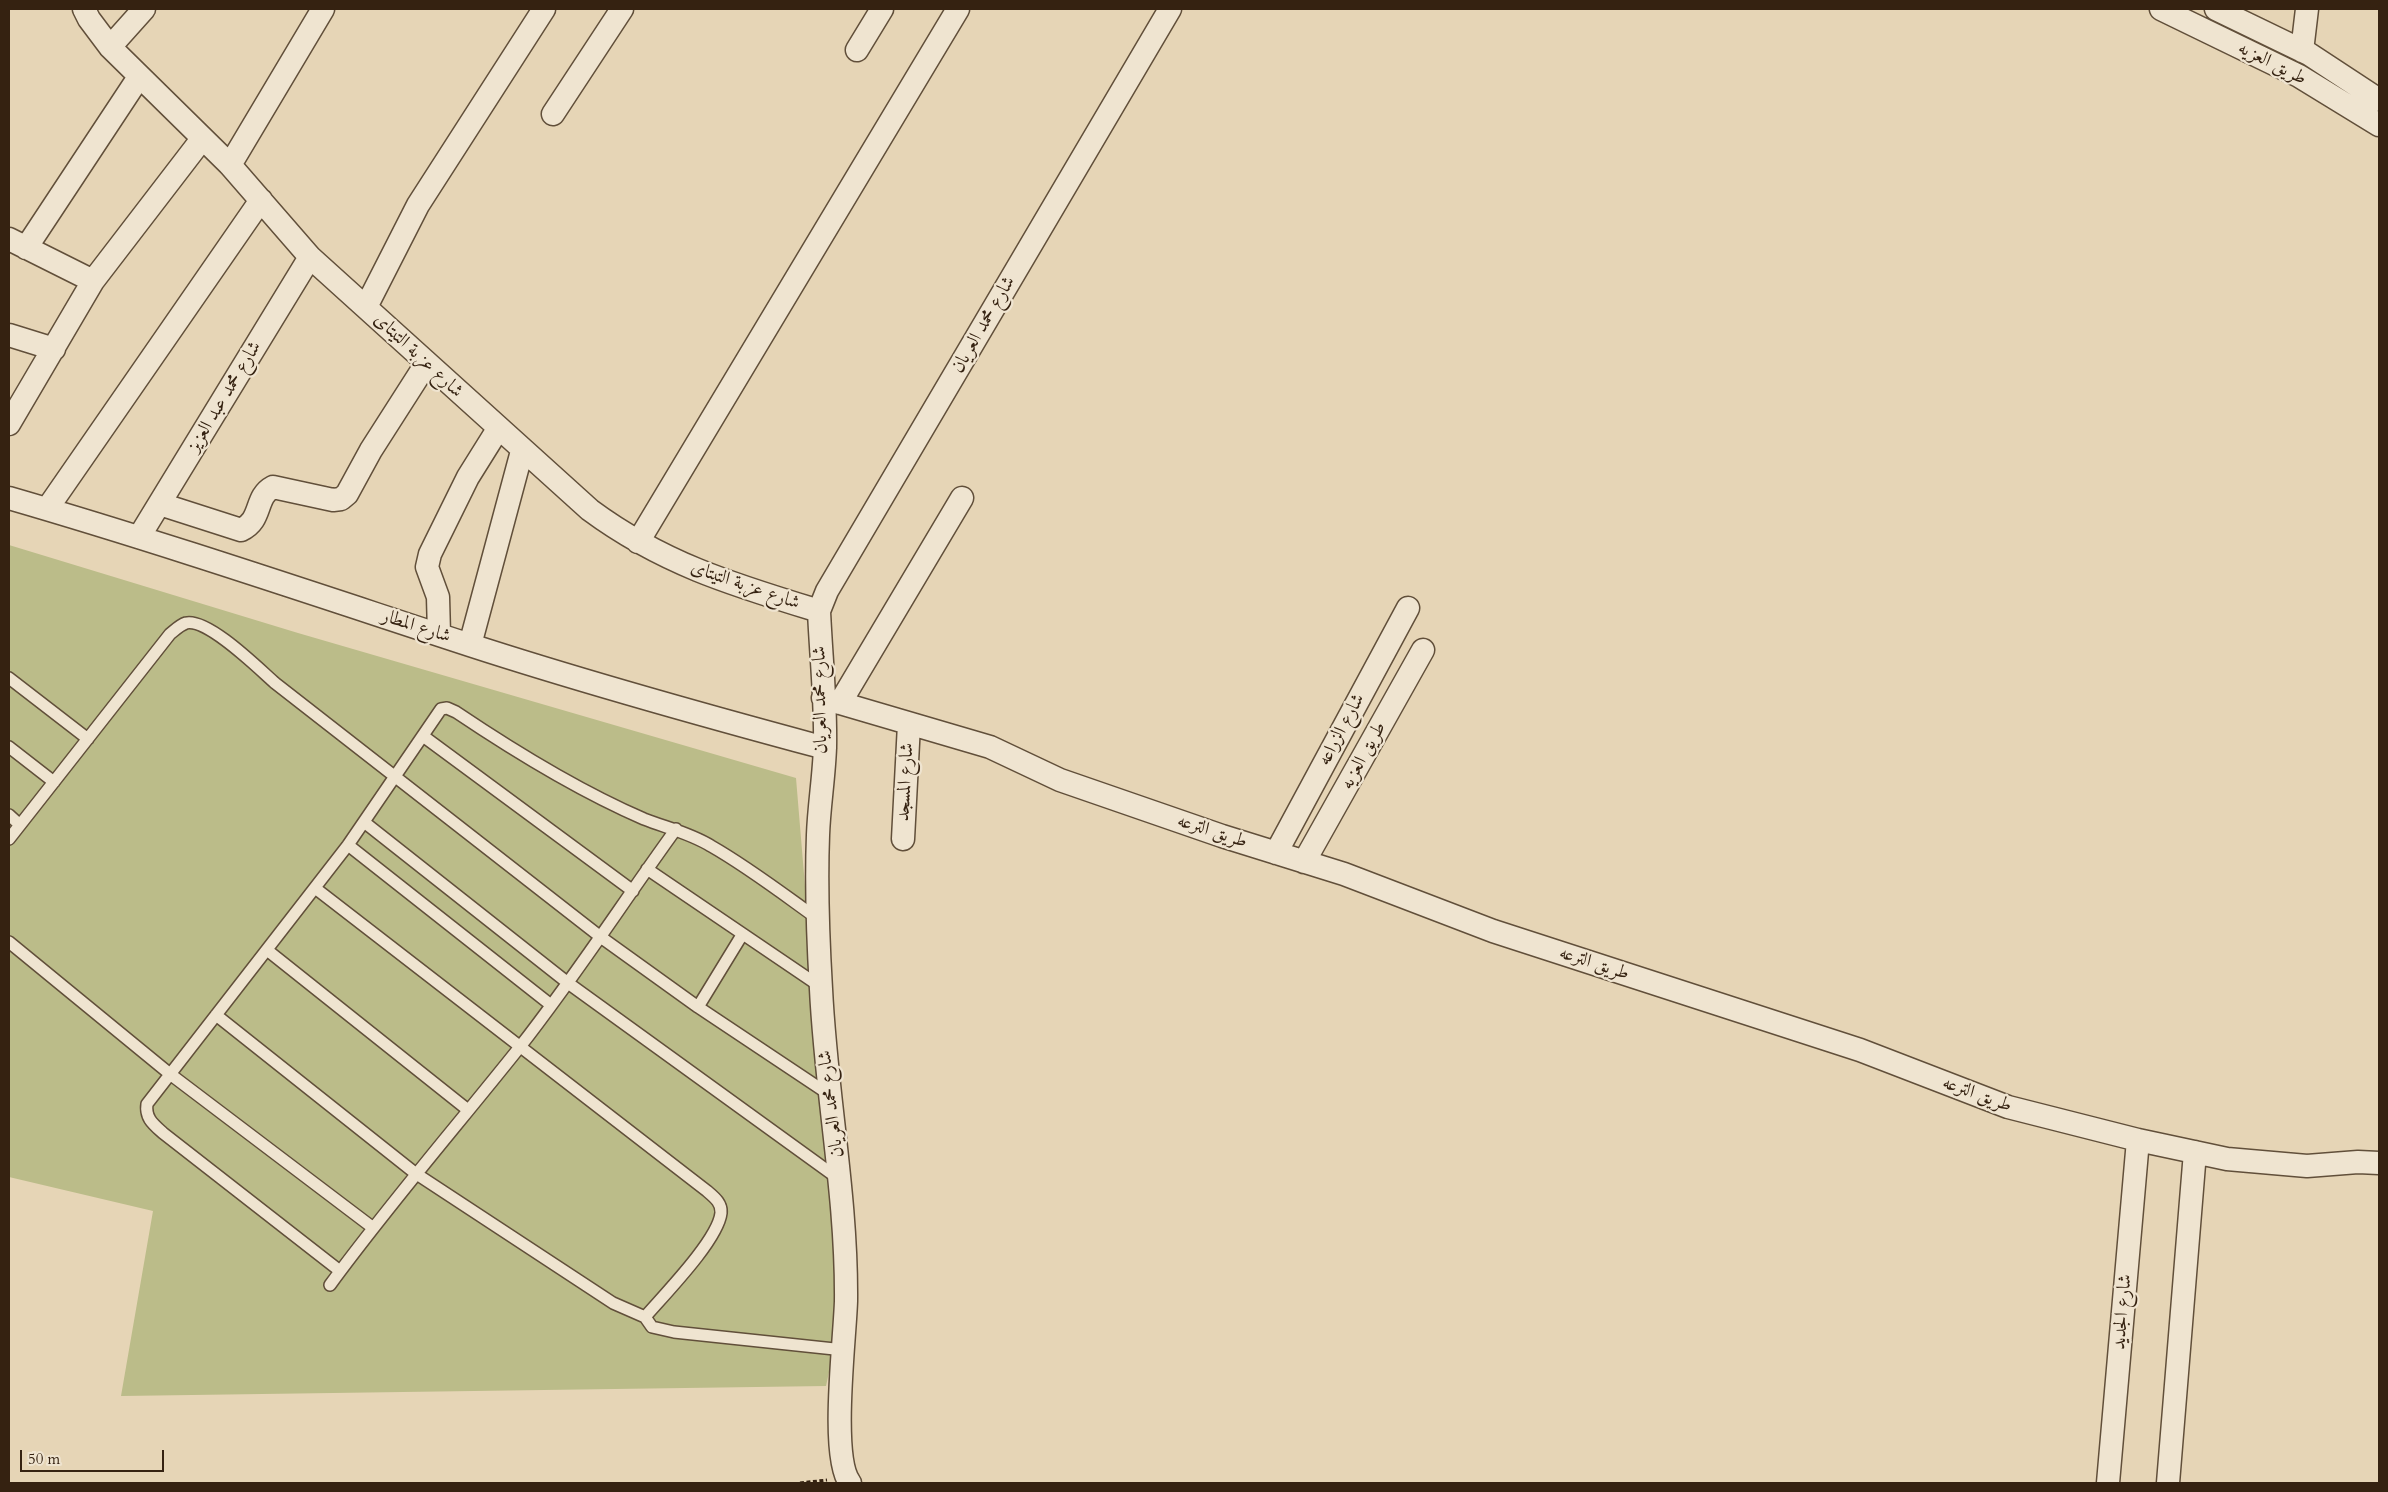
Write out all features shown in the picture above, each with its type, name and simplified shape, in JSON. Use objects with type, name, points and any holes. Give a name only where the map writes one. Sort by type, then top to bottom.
[{"type":"street","name":"شارع عزبة التيتاى","points":[[84,9],[89,20],[110,47],[230,165],[310,257],[522,451],[590,510],[638,542],[698,572],[819,611]]},
{"type":"street","points":[[110,47],[144,9]]},
{"type":"street","points":[[230,165],[322,9]]},
{"type":"street","points":[[366,307],[418,205],[544,9]]},
{"type":"street","points":[[553,114],[622,9]]},
{"type":"street","points":[[857,50],[882,9]]},
{"type":"street","points":[[638,542],[958,9]]},
{"type":"street","name":"شارع محمد العريان","points":[[848,1480],[840,1433],[846,1258],[841,1180],[830,1095],[821,987],[818,838],[824,748],[832,701],[819,611],[827,591],[1170,9]]},
{"type":"street","name":"طريق العزيه","points":[[2161,9],[2299,76],[2379,125]]},
{"type":"street","name":"طريق العزيه","points":[[2216,9],[2306,52],[2379,100]]},
{"type":"street","points":[[2299,76],[2306,52],[2307,9]]},
{"type":"street","points":[[93,282],[18,244],[139,77]]},
{"type":"street","points":[[10,420],[93,282],[202,139]]},
{"type":"street","points":[[47,509],[261,200]]},
{"type":"street","name":"شارع محمد عبد العزيز","points":[[139,537],[310,257]]},
{"type":"street","points":[[9,335],[54,349]]},
{"type":"street","points":[[160,504],[242,530],[252,524],[262,498],[273,486],[333,500],[341,499],[347,494],[371,450],[426,364]]},
{"type":"street","points":[[439,634],[438,598],[427,568],[430,554],[468,477],[498,429]]},
{"type":"street","points":[[470,645],[522,451]]},
{"type":"street","name":"شارع المطار","points":[[9,498],[139,537],[470,645],[694,712],[824,748]]},
{"type":"street","points":[[832,701],[962,498]]},
{"type":"street","name":"شارع الزراعه","points":[[1276,853],[1408,608]]},
{"type":"street","name":"طريق العزيه","points":[[1304,862],[1423,650]]},
{"type":"street","name":"طريق الترعه","points":[[832,701],[990,747],[1060,780],[1344,874],[1493,931],[1860,1050],[2008,1107],[2138,1140],[2227,1159],[2307,1166],[2358,1162],[2379,1163]]},
{"type":"street","name":"شارع المسجد","points":[[903,839],[909,724]]},
{"type":"street","name":"شارع الجديد","points":[[2108,1483],[2138,1140]]},
{"type":"street","points":[[2168,1483],[2195,1152]]},
{"type":"lane","points":[[9,839],[170,634],[186,623],[197,624],[217,634],[234,646],[276,683],[602,938],[698,1007],[830,1095]]},
{"type":"lane","points":[[9,678],[88,739]]},
{"type":"lane","points":[[340,1271],[163,1133],[148,1118],[147,1104],[348,845],[437,714],[447,708],[576,784],[644,819],[676,829],[712,846],[819,920]]},
{"type":"lane","points":[[423,736],[633,891]]},
{"type":"lane","points":[[9,747],[54,782]]},
{"type":"lane","points":[[9,815],[20,825]]},
{"type":"lane","points":[[364,822],[568,983],[841,1180]]},
{"type":"lane","points":[[330,1285],[372,1227],[415,1173],[520,1047],[602,938],[647,869],[676,829]]},
{"type":"lane","points":[[348,845],[551,1005]]},
{"type":"lane","points":[[647,869],[821,987]]},
{"type":"lane","points":[[315,888],[720,1203],[719,1221],[712,1234],[686,1270],[645,1317]]},
{"type":"lane","points":[[698,1007],[742,935]]},
{"type":"lane","points":[[9,942],[170,1074],[372,1227]]},
{"type":"lane","points":[[267,950],[468,1110]]},
{"type":"lane","points":[[216,1016],[415,1173],[605,1298],[645,1317],[652,1327],[844,1350]]},
{"type":"path","points":[[800,1483],[848,1480]]},
{"type":"green space","points":[[9,545],[298,633],[796,778],[834,1235],[835,1344],[826,1386],[121,1396],[153,1211],[9,1177]]}]
